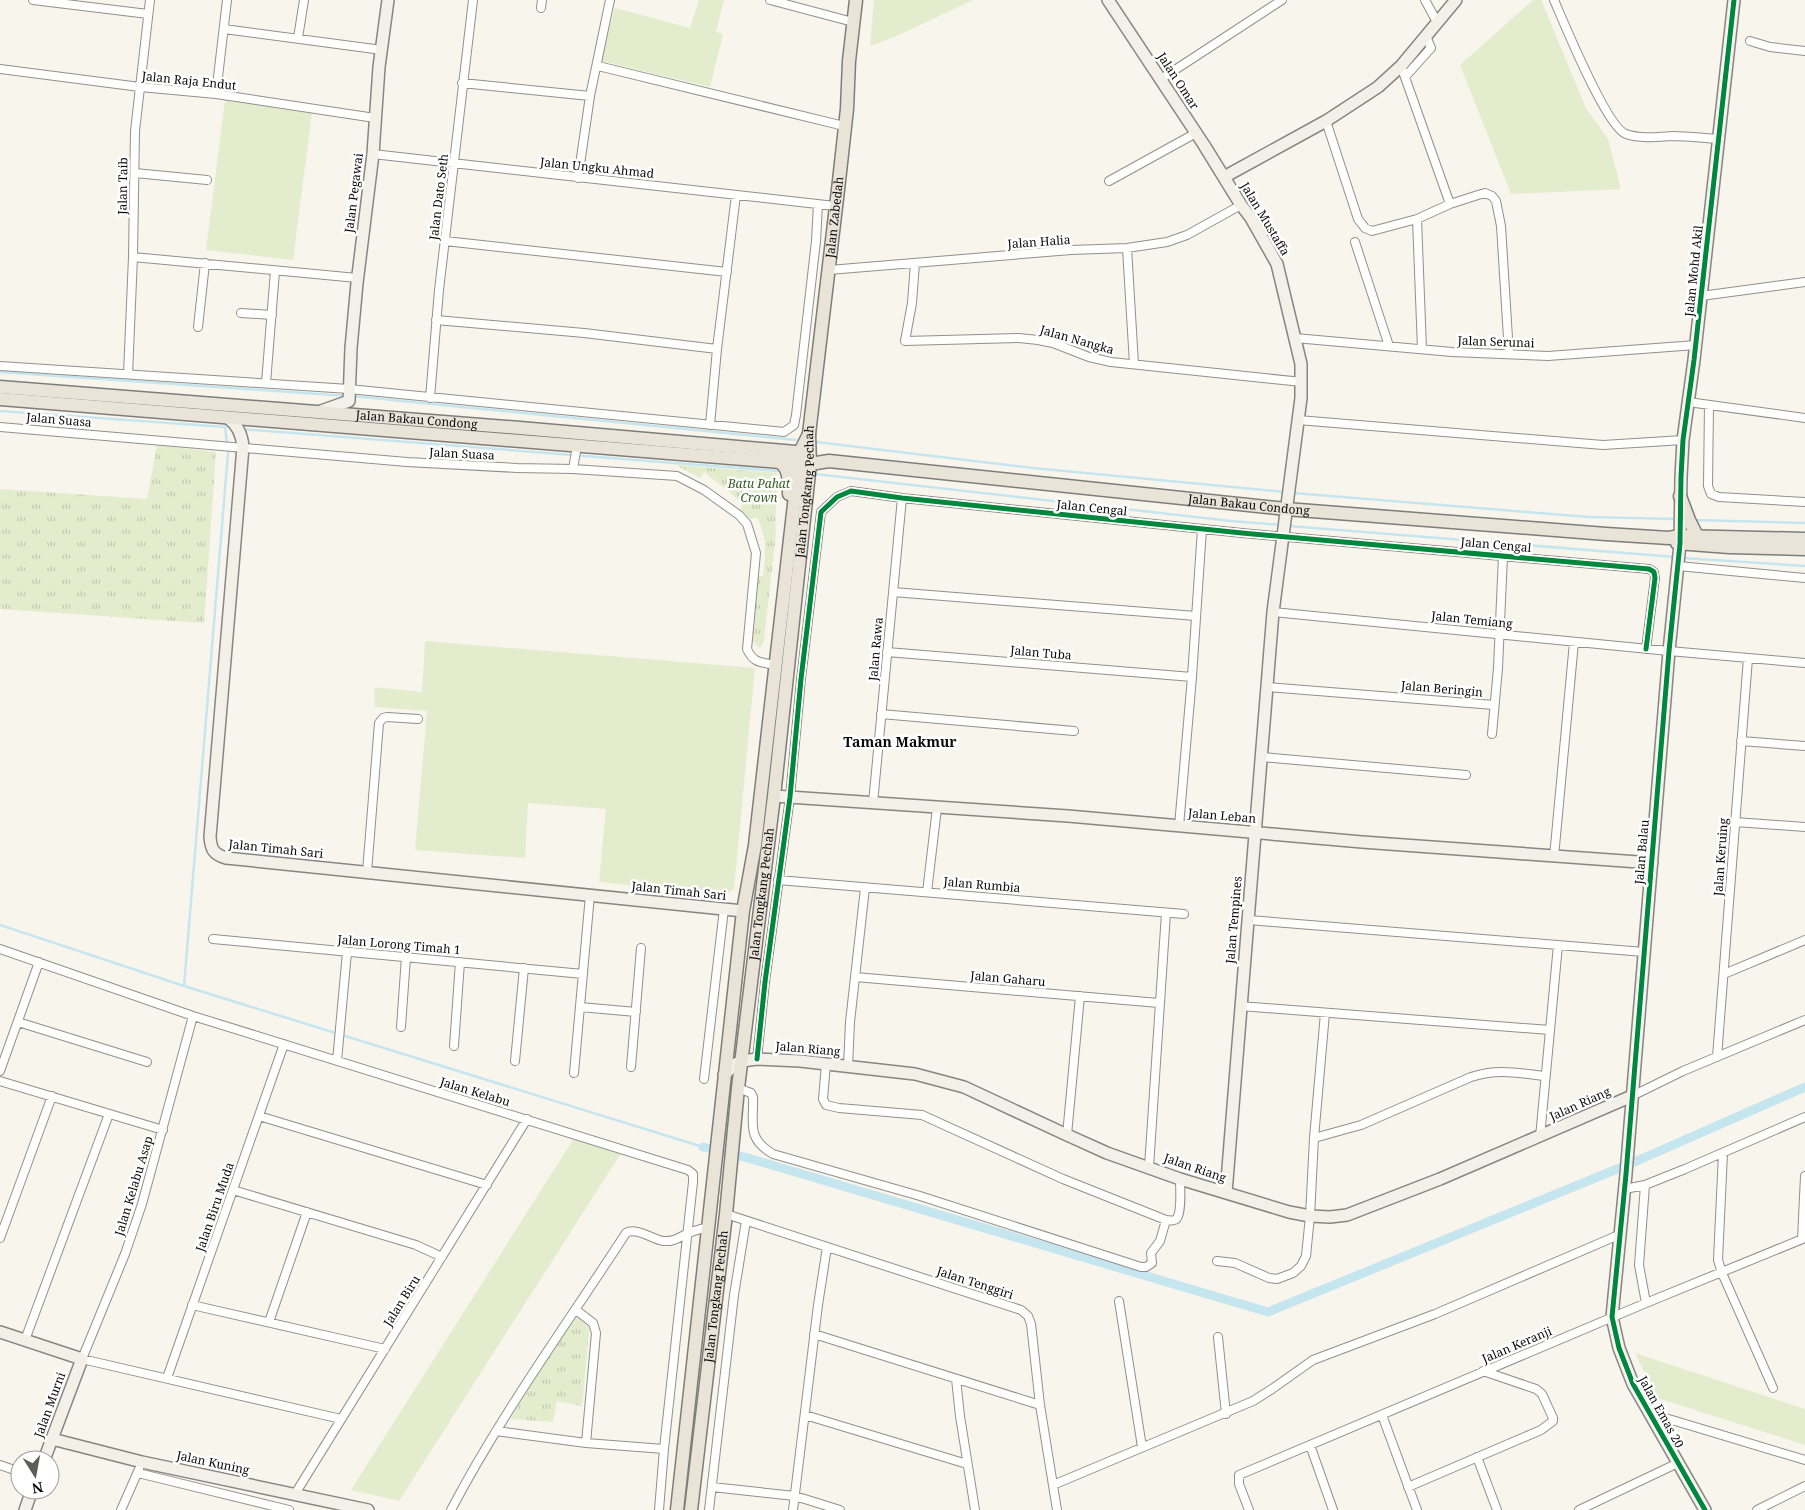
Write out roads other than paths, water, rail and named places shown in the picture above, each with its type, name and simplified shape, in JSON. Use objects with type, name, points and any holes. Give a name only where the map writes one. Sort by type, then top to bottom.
[{"type":"main road","name":"Jalan Zabedah","points":[[809,434],[829,270],[856,0]]},
{"type":"main road","name":"Jalan Bakau Condong","points":[[0,387],[369,416],[805,458],[1284,523],[1805,549]]},
{"type":"main road","name":"Jalan Bakau Condong","points":[[0,399],[231,421],[576,449],[780,462],[805,458]]},
{"type":"main road","name":"Jalan Tongkang Pechah","points":[[677,1510],[743,911],[754,849],[790,543],[809,434]]},
{"type":"main road","name":"Jalan Tongkang Pechah","points":[[691,1510],[730,1180],[738,1088],[774,796],[805,458]]},
{"type":"main road","points":[[780,462],[786,466],[789,480],[787,522],[790,543]]},
{"type":"main road","points":[[1680,496],[1681,543]]},
{"type":"main road","name":"Jalan Bakau Condong","points":[[1681,543],[1805,539]]},
{"type":"main road","points":[[754,849],[761,841],[766,802],[774,796]]},
{"type":"main road","points":[[754,952],[750,942],[749,918],[743,911],[751,906],[755,886],[763,876]]},
{"type":"street","points":[[34,0],[69,2],[148,14]]},
{"type":"street","name":"Jalan Taib","points":[[128,374],[135,131],[150,0]]},
{"type":"street","points":[[216,94],[227,0]]},
{"type":"street","points":[[298,38],[304,0]]},
{"type":"street","name":"Jalan Pegawai","points":[[349,395],[357,278],[373,154],[388,0]]},
{"type":"street","name":"Jalan Dato Seth","points":[[430,398],[436,320],[473,0]]},
{"type":"street","points":[[578,178],[590,96],[598,66],[610,0]]},
{"type":"street","points":[[770,0],[853,22]]},
{"type":"street","name":"Jalan Omar","points":[[1108,0],[1224,177]]},
{"type":"street","points":[[1161,79],[1282,0]]},
{"type":"street","points":[[1425,0],[1437,22]]},
{"type":"street","name":"Jalan Mustaffa","points":[[1273,612],[1298,420],[1302,382],[1301,364],[1277,264],[1251,218],[1241,206],[1224,177],[1326,121],[1403,71],[1426,36],[1456,0]]},
{"type":"street","points":[[1554,0],[1595,90],[1616,126],[1624,134],[1647,137],[1719,139]]},
{"type":"street","name":"Jalan Mohd Akil","points":[[1680,496],[1683,440],[1696,345],[1734,0]]},
{"type":"street","points":[[224,28],[382,50]]},
{"type":"street","points":[[1750,41],[1770,47],[1805,51]]},
{"type":"street","points":[[598,66],[844,126]]},
{"type":"street","name":"Jalan Raja Endut","points":[[0,69],[140,87],[216,94],[375,118]]},
{"type":"street","points":[[1403,71],[1450,204]]},
{"type":"street","points":[[462,83],[590,96]]},
{"type":"street","points":[[1326,121],[1358,219],[1365,228],[1372,231],[1417,219],[1450,204],[1485,193],[1492,196],[1496,201],[1501,226],[1509,354]]},
{"type":"street","points":[[1109,181],[1196,133]]},
{"type":"street","name":"Jalan Ungku Ahmad","points":[[373,154],[835,206]]},
{"type":"street","points":[[135,173],[207,180]]},
{"type":"street","points":[[710,425],[717,349],[736,195]]},
{"type":"street","points":[[0,366],[266,383],[349,395],[430,398],[784,432],[794,425],[796,415],[816,241],[818,204]]},
{"type":"street","name":"Jalan Halia","points":[[829,270],[1072,250],[1127,248],[1177,240],[1241,206]]},
{"type":"street","points":[[1417,219],[1422,349]]},
{"type":"street","points":[[445,241],[727,272]]},
{"type":"street","points":[[1355,242],[1389,346]]},
{"type":"street","points":[[1127,248],[1134,364]]},
{"type":"street","points":[[132,257],[357,278]]},
{"type":"street","points":[[198,327],[205,263]]},
{"type":"street","name":"Jalan Nangka","points":[[915,263],[912,303],[905,341],[1019,338],[1053,343],[1089,357],[1111,362],[1302,382]]},
{"type":"street","points":[[266,383],[276,271]]},
{"type":"street","points":[[1701,296],[1805,282]]},
{"type":"street","points":[[241,313],[272,315]]},
{"type":"street","points":[[436,320],[584,333],[717,349]]},
{"type":"street","name":"Jalan Serunai","points":[[1295,338],[1452,352],[1548,356],[1696,345]]},
{"type":"street","points":[[317,412],[349,395]]},
{"type":"street","points":[[349,395],[369,416]]},
{"type":"street","points":[[1688,402],[1805,418]]},
{"type":"street","points":[[1709,405],[1708,486],[1711,494],[1719,497],[1805,502]]},
{"type":"street","points":[[1298,420],[1603,445],[1683,440]]},
{"type":"street","points":[[231,421],[239,444]]},
{"type":"street","name":"Jalan Suasa","points":[[0,426],[214,444],[239,444],[416,463],[517,468],[574,465],[677,476],[704,490],[739,515],[747,524],[756,554],[747,650],[757,662],[776,665]]},
{"type":"street","name":"Jalan Timah Sari","points":[[239,444],[210,836],[211,848],[217,855],[226,858],[743,911]]},
{"type":"street","points":[[574,465],[576,449]]},
{"type":"street","name":"Jalan Cengal","points":[[757,1059],[778,880],[790,797],[801,679],[821,512],[837,497],[851,491],[1202,529],[1284,523],[1503,556],[1649,569],[1654,572],[1655,578],[1646,649]]},
{"type":"street","name":"Jalan Rawa","points":[[873,803],[902,498]]},
{"type":"street","points":[[1180,826],[1202,529]]},
{"type":"street","points":[[1681,543],[1805,578]]},
{"type":"street","name":"Jalan Balau","points":[[1621,1234],[1669,651],[1681,543]]},
{"type":"street","name":"Jalan Beringin","points":[[1268,687],[1494,705],[1500,634],[1503,556]]},
{"type":"street","points":[[893,592],[1196,616]]},
{"type":"street","name":"Jalan Temiang","points":[[1273,612],[1646,649],[1805,662]]},
{"type":"street","name":"Jalan Tempines","points":[[1226,1193],[1273,612]]},
{"type":"street","points":[[1554,857],[1574,642]]},
{"type":"street","name":"Jalan Tuba","points":[[887,652],[1192,677]]},
{"type":"street","name":"Jalan Keruing","points":[[1717,1057],[1748,658]]},
{"type":"street","points":[[1492,734],[1494,705]]},
{"type":"street","points":[[881,714],[1074,731]]},
{"type":"street","points":[[367,872],[379,723],[383,718],[388,717],[418,720]]},
{"type":"street","points":[[1741,741],[1805,746]]},
{"type":"street","points":[[1262,757],[1466,775]]},
{"type":"street","name":"Jalan Leban","points":[[774,796],[1068,816],[1554,857],[1652,863]]},
{"type":"street","points":[[927,892],[937,808]]},
{"type":"street","points":[[1735,822],[1805,827]]},
{"type":"street","name":"Jalan Rumbia","points":[[778,880],[1184,914]]},
{"type":"street","points":[[848,1066],[865,888]]},
{"type":"street","points":[[574,1074],[590,895]]},
{"type":"street","points":[[704,1079],[724,909]]},
{"type":"street","points":[[1149,1167],[1166,913]]},
{"type":"street","points":[[1249,920],[1644,952]]},
{"type":"street","name":"Jalan Lorong Timah 1","points":[[213,939],[583,974]]},
{"type":"street","points":[[1724,974],[1805,940]]},
{"type":"street","points":[[1540,1137],[1558,945]]},
{"type":"street","points":[[631,1067],[641,948]]},
{"type":"street","name":"Jalan Kelabu","points":[[0,949],[192,1016],[688,1170],[693,1174],[688,1233]]},
{"type":"street","points":[[336,1060],[347,952]]},
{"type":"street","points":[[401,1027],[406,957]]},
{"type":"street","points":[[0,1071],[39,962]]},
{"type":"street","points":[[454,1046],[460,962]]},
{"type":"street","points":[[515,1060],[524,968]]},
{"type":"street","name":"Jalan Gaharu","points":[[855,977],[1159,1002]]},
{"type":"street","points":[[1066,1135],[1080,996]]},
{"type":"street","points":[[1240,1006],[1403,1017],[1550,1030]]},
{"type":"street","points":[[580,1007],[636,1012]]},
{"type":"street","points":[[1217,1261],[1235,1263],[1269,1278],[1277,1279],[1284,1278],[1297,1269],[1306,1256],[1325,1013]]},
{"type":"street","name":"Jalan Kelabu Asap","points":[[82,1358],[125,1254],[142,1204],[192,1016]]},
{"type":"street","points":[[1632,1096],[1717,1057],[1805,1020]]},
{"type":"street","points":[[18,1022],[147,1062]]},
{"type":"street","name":"Jalan Biru Muda","points":[[167,1378],[284,1044]]},
{"type":"street","name":"Jalan Riang","points":[[742,1061],[757,1059],[800,1061],[915,1074],[964,1087],[1066,1135],[1180,1179],[1289,1212],[1330,1217],[1347,1215],[1540,1137],[1632,1096]]},
{"type":"street","points":[[724,1075],[735,1064],[742,1061]]},
{"type":"street","points":[[826,1064],[824,1099],[826,1105],[839,1108],[922,1115],[1063,1179],[1166,1220],[1173,1221],[1177,1218],[1179,1212],[1180,1179]]},
{"type":"street","points":[[1314,1138],[1361,1124],[1489,1071],[1545,1076]]},
{"type":"street","points":[[0,1081],[163,1130]]},
{"type":"street","points":[[738,1088],[751,1093],[753,1097],[753,1132],[755,1138],[763,1148],[773,1154],[920,1196],[1140,1267],[1146,1267],[1152,1262],[1151,1253],[1160,1241],[1166,1220]]},
{"type":"street","points":[[0,1238],[52,1096]]},
{"type":"street","points":[[25,1340],[109,1114]]},
{"type":"street","points":[[259,1116],[487,1184]]},
{"type":"street","points":[[1625,1189],[1645,1185],[1805,1117]]},
{"type":"street","name":"Jalan Biru","points":[[295,1494],[527,1120]]},
{"type":"street","points":[[1723,1153],[1718,1260],[1773,1388]]},
{"type":"street","points":[[1804,1239],[1805,1176]]},
{"type":"street","points":[[1645,1185],[1639,1264],[1646,1303]]},
{"type":"street","points":[[233,1190],[416,1245],[442,1256]]},
{"type":"street","points":[[269,1322],[307,1212]]},
{"type":"street","name":"Jalan Tenggiri","points":[[726,1214],[1022,1310],[1028,1316],[1030,1324],[1040,1405],[1057,1510]]},
{"type":"street","points":[[709,1510],[734,1296],[746,1221]]},
{"type":"street","points":[[454,1510],[496,1431],[626,1232],[633,1231],[654,1239],[671,1241],[678,1240],[688,1233],[708,1227]]},
{"type":"street","points":[[659,1510],[688,1233]]},
{"type":"street","points":[[1053,1484],[1226,1414],[1272,1390],[1313,1360],[1435,1314],[1621,1234]]},
{"type":"street","name":"Jalan Emas 20","points":[[1621,1234],[1612,1318],[1619,1348],[1633,1384],[1706,1510]]},
{"type":"street","name":"Jalan Keranji","points":[[1249,1510],[1239,1484],[1239,1475],[1483,1371],[1804,1239]]},
{"type":"street","points":[[793,1510],[814,1334],[827,1247]]},
{"type":"street","points":[[1119,1301],[1142,1447]]},
{"type":"street","points":[[192,1305],[385,1349]]},
{"type":"street","points":[[576,1310],[593,1323],[596,1332],[586,1443]]},
{"type":"street","points":[[0,1332],[82,1358],[341,1419]]},
{"type":"street","points":[[814,1334],[1040,1405]]},
{"type":"street","points":[[1218,1337],[1226,1414]]},
{"type":"street","name":"Jalan Murni","points":[[48,1450],[82,1358]]},
{"type":"street","points":[[1408,1487],[1541,1430],[1553,1421],[1542,1394],[1536,1389],[1483,1371]]},
{"type":"street","points":[[956,1379],[974,1510]]},
{"type":"street","points":[[1652,1414],[1805,1460]]},
{"type":"street","points":[[804,1415],[967,1464]]},
{"type":"street","points":[[1382,1415],[1417,1510]]},
{"type":"street","points":[[496,1431],[586,1443],[664,1449]]},
{"type":"street","name":"Jalan Kuning","points":[[52,1439],[140,1468],[295,1494],[324,1505],[368,1510]]},
{"type":"street","points":[[1310,1444],[1333,1510]]},
{"type":"street","points":[[1477,1457],[1497,1510]]},
{"type":"street","points":[[1579,1510],[1678,1464]]},
{"type":"street","points":[[121,1510],[140,1468],[289,1510]]},
{"type":"street","points":[[1758,1510],[1805,1486]]},
{"type":"street","points":[[712,1487],[795,1496],[840,1510]]},
{"type":"waterway","points":[[0,372],[347,396]]},
{"type":"waterway","points":[[352,396],[796,440]]},
{"type":"waterway","points":[[0,411],[225,427],[228,453],[184,986]]},
{"type":"waterway","points":[[241,429],[778,471]]},
{"type":"waterway","points":[[816,442],[1033,468],[1285,492]]},
{"type":"waterway","points":[[815,474],[1281,525]]},
{"type":"waterway","points":[[1293,493],[1589,517],[1676,519]]},
{"type":"waterway","points":[[1694,520],[1805,523]]},
{"type":"waterway","points":[[1289,526],[1675,557]]},
{"type":"waterway","points":[[1683,558],[1805,566]]},
{"type":"waterway","points":[[0,925],[184,986],[703,1147]]},
{"type":"waterway","points":[[703,1147],[748,1158],[1268,1312],[1639,1160],[1805,1087]]},
{"type":"district","name":"Taman Makmur","points":[[900,742]]},
{"type":"park label","name":"Batu Pahat Crown","points":[[759,491]]}]
